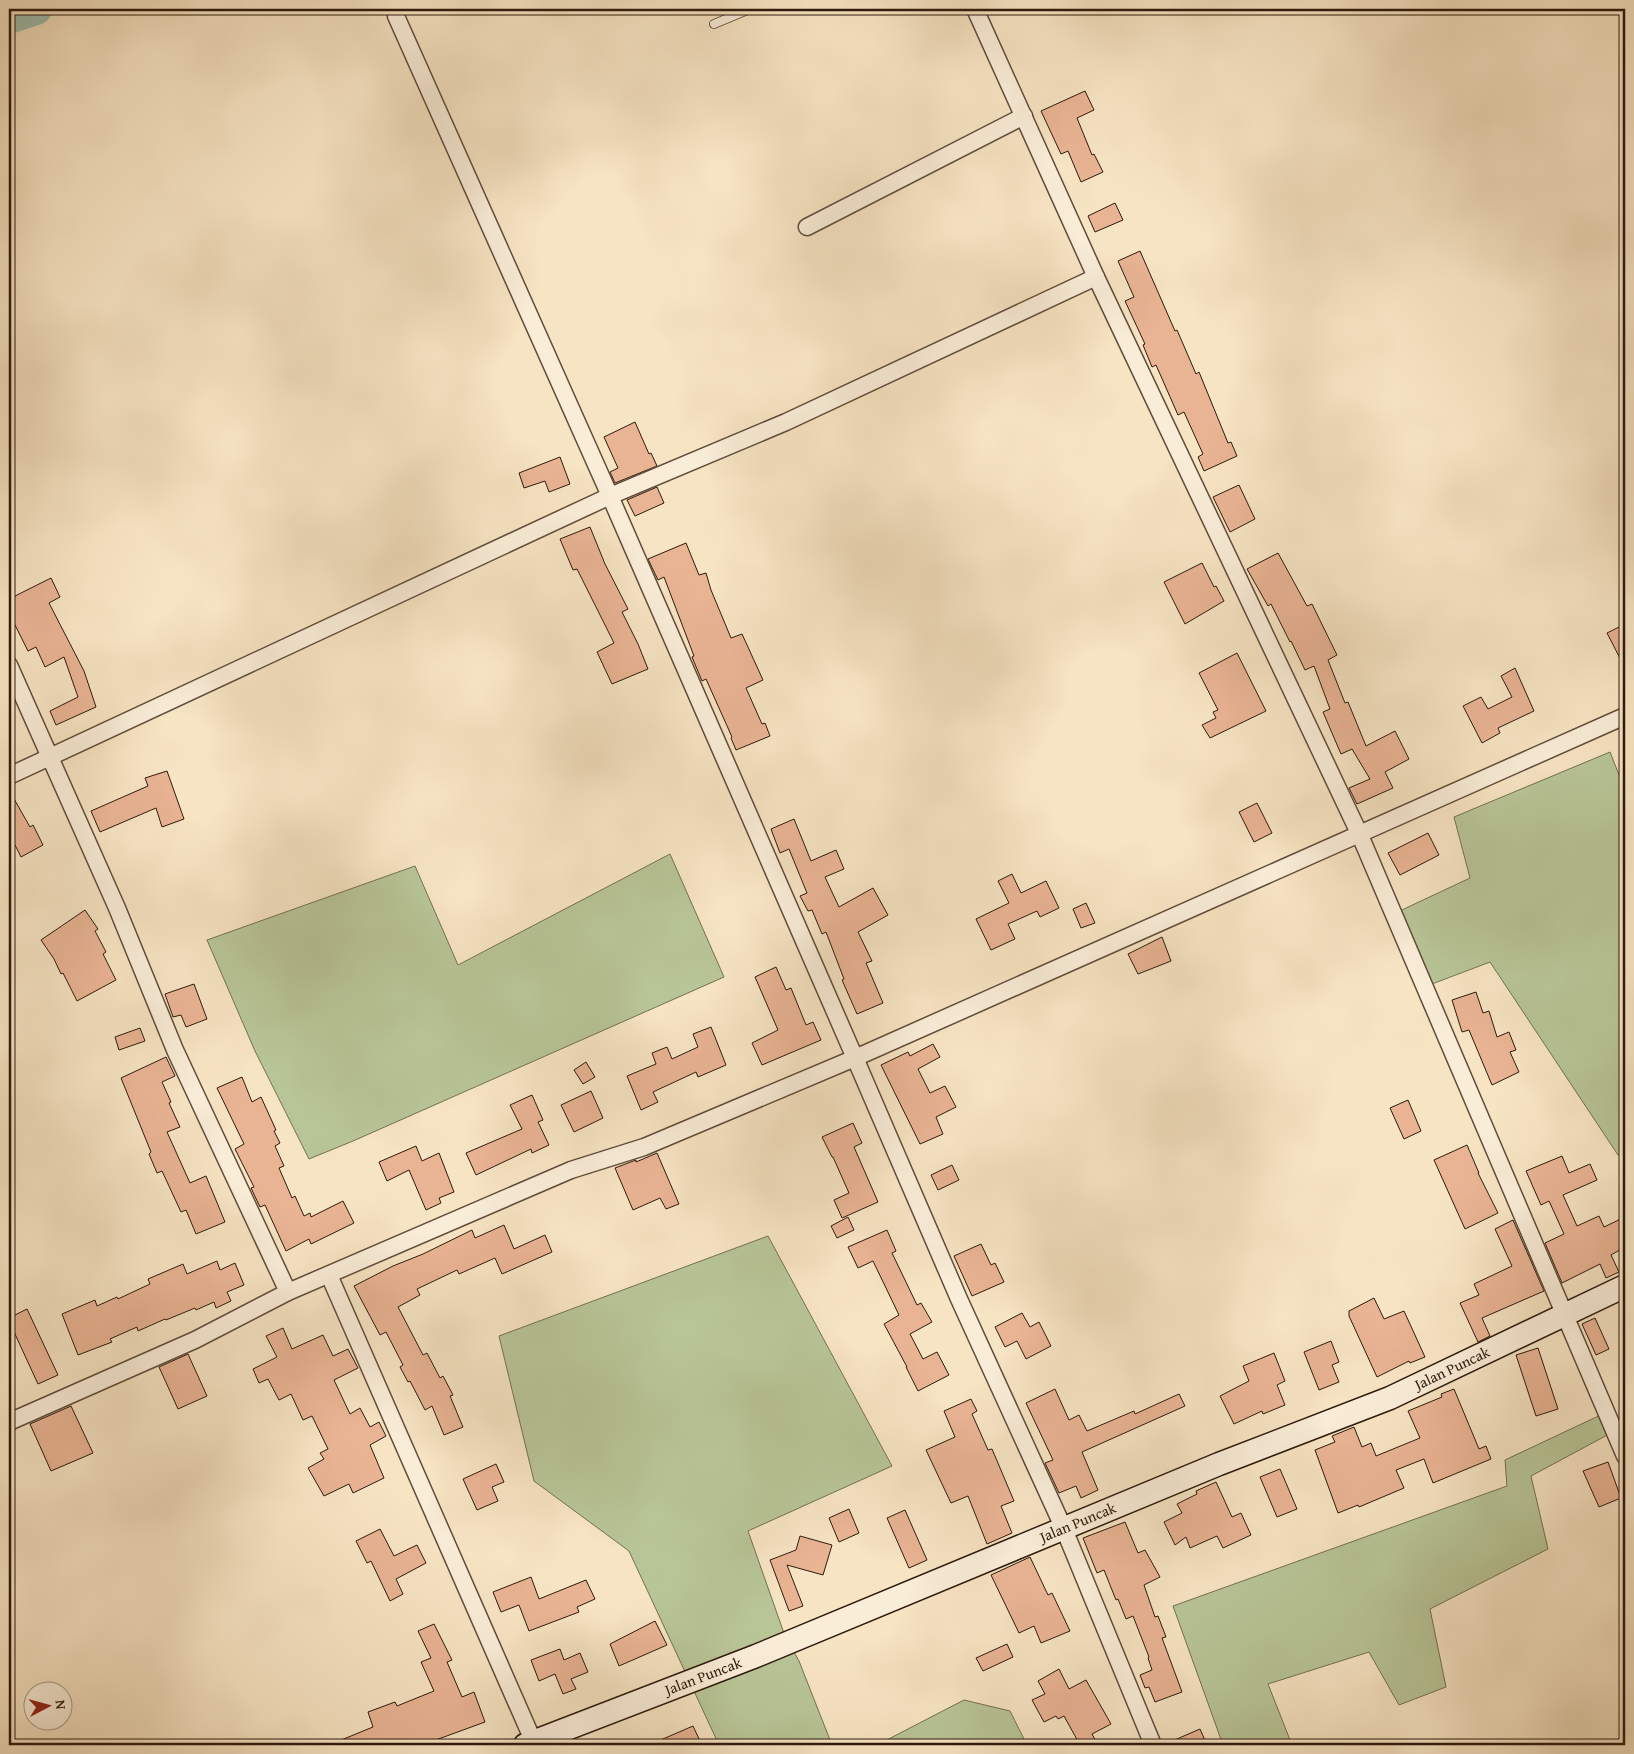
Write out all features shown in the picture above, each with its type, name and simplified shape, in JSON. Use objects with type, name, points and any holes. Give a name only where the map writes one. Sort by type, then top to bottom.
[{"type":"street","points":[[396,9],[396,16],[610,496],[959,1299],[1064,1529],[1153,1745]]},
{"type":"street","points":[[975,9],[1096,277],[1359,833],[1625,1456]]},
{"type":"street","points":[[807,227],[1024,116]]},
{"type":"street","points":[[9,776],[610,496],[786,422],[1096,277]]},
{"type":"street","points":[[9,665],[117,908],[175,1050],[288,1292]]},
{"type":"street","points":[[9,1422],[195,1340],[288,1292],[571,1170],[644,1147],[855,1058],[1625,716]]},
{"type":"street","points":[[329,1275],[532,1744]]},
{"type":"street","name":"Jalan Puncak","points":[[532,1744],[756,1656],[1219,1464],[1390,1398],[1625,1286]]},
{"type":"lane","points":[[714,24],[750,9]]},
{"type":"green space","points":[[1610,752],[1625,790],[1625,1153],[1618,1155],[1490,962],[1424,987],[1389,916],[1470,878],[1454,817]]},
{"type":"green space","points":[[670,854],[724,977],[309,1159],[255,1051],[207,940],[415,866],[458,965]]},
{"type":"green space","points":[[768,1236],[892,1466],[748,1531],[785,1636],[799,1661],[832,1745],[719,1745],[629,1551],[534,1481],[499,1336]]},
{"type":"green space","points":[[1607,1412],[1611,1433],[1531,1476],[1548,1549],[1430,1609],[1446,1687],[1399,1705],[1369,1652],[1268,1684],[1292,1745],[1223,1745],[1173,1606],[1507,1486],[1505,1460]]},
{"type":"green space","points":[[964,1700],[1010,1711],[1027,1745],[877,1745]]},
{"type":"building","points":[[1085,91],[1094,110],[1077,118],[1092,155],[1094,154],[1103,172],[1081,182],[1068,151],[1061,154],[1041,111]]},
{"type":"building","points":[[1115,203],[1123,220],[1095,232],[1088,216]]},
{"type":"building","points":[[1140,251],[1175,331],[1177,330],[1196,374],[1199,372],[1228,443],[1231,442],[1237,456],[1204,471],[1198,457],[1203,454],[1184,412],[1178,415],[1156,365],[1152,367],[1143,345],[1145,344],[1125,301],[1134,297],[1118,261]]},
{"type":"building","points":[[635,422],[649,454],[651,453],[657,466],[615,483],[610,472],[618,468],[604,437]]},
{"type":"building","points":[[560,457],[570,484],[549,492],[545,481],[524,488],[519,473]]},
{"type":"building","points":[[1239,485],[1255,519],[1230,532],[1213,497]]},
{"type":"building","points":[[657,487],[664,503],[635,516],[627,500]]},
{"type":"building","points":[[590,527],[605,564],[628,609],[622,612],[648,669],[612,684],[597,652],[614,643],[577,569],[573,570],[560,539]]},
{"type":"building","points":[[686,543],[699,575],[706,573],[731,638],[742,634],[763,680],[746,688],[762,724],[765,723],[770,736],[736,750],[706,679],[702,681],[692,657],[694,656],[664,577],[658,580],[648,559]]},
{"type":"building","points":[[1278,553],[1307,606],[1312,604],[1337,655],[1328,660],[1345,703],[1348,702],[1366,746],[1395,731],[1409,759],[1385,772],[1393,788],[1357,804],[1349,788],[1370,779],[1352,749],[1341,754],[1323,712],[1330,709],[1314,666],[1305,670],[1271,604],[1268,606],[1247,569]]},
{"type":"building","points":[[1202,563],[1214,587],[1216,586],[1224,601],[1185,624],[1164,582]]},
{"type":"building","points":[[51,578],[60,597],[49,603],[84,671],[96,707],[56,725],[50,711],[78,697],[64,657],[45,667],[36,647],[28,651],[13,621],[9,623],[9,599]]},
{"type":"building","points":[[1621,626],[1625,634],[1625,668],[1607,633]]},
{"type":"building","points":[[1237,653],[1266,711],[1210,738],[1202,725],[1216,718],[1213,712],[1218,710],[1199,673]]},
{"type":"building","points":[[1515,668],[1534,711],[1498,728],[1500,733],[1482,743],[1463,706],[1481,697],[1488,709],[1512,697],[1501,676]]},
{"type":"building","points":[[167,771],[184,819],[162,827],[156,808],[100,832],[91,811],[148,786],[145,778]]},
{"type":"building","points":[[9,790],[30,827],[33,825],[43,845],[21,857],[11,837],[14,835],[9,826]]},
{"type":"building","points":[[1257,803],[1272,833],[1254,842],[1239,812]]},
{"type":"building","points":[[794,819],[811,861],[836,850],[844,869],[825,877],[839,907],[873,888],[888,915],[858,932],[872,961],[866,963],[883,1003],[857,1014],[842,980],[844,979],[826,932],[822,934],[812,910],[808,911],[800,896],[807,893],[789,849],[780,853],[771,829]]},
{"type":"building","points":[[1428,833],[1439,855],[1400,875],[1388,853]]},
{"type":"building","points":[[1012,874],[1021,893],[1046,881],[1059,908],[1040,917],[1037,911],[1008,924],[1015,939],[991,950],[976,919],[1009,903],[998,881]]},
{"type":"building","points":[[1086,903],[1095,923],[1081,928],[1073,909]]},
{"type":"building","points":[[85,910],[98,929],[95,931],[106,952],[103,954],[116,980],[77,1001],[63,973],[61,974],[54,959],[41,940]]},
{"type":"building","points":[[1162,937],[1171,961],[1138,974],[1128,954]]},
{"type":"building","points":[[776,967],[786,990],[791,988],[806,1025],[813,1022],[821,1040],[762,1065],[752,1043],[778,1030],[755,977]]},
{"type":"building","points":[[194,984],[207,1019],[186,1027],[181,1015],[173,1017],[165,994]]},
{"type":"building","points":[[1476,992],[1483,1013],[1489,1011],[1497,1037],[1509,1032],[1516,1050],[1510,1052],[1519,1072],[1492,1085],[1469,1030],[1462,1032],[1452,1000]]},
{"type":"building","points":[[711,1027],[726,1065],[698,1077],[696,1072],[653,1092],[658,1102],[641,1110],[627,1076],[656,1064],[652,1053],[667,1047],[672,1059],[698,1047],[693,1034]]},
{"type":"building","points":[[140,1028],[145,1041],[119,1050],[115,1037]]},
{"type":"building","points":[[933,1044],[940,1057],[918,1069],[930,1093],[945,1086],[956,1107],[936,1117],[943,1134],[920,1144],[881,1065],[908,1052],[910,1056]]},
{"type":"building","points":[[166,1057],[175,1076],[162,1082],[180,1127],[167,1132],[190,1183],[206,1176],[225,1222],[196,1234],[186,1210],[181,1212],[162,1171],[157,1173],[149,1154],[151,1152],[121,1078]]},
{"type":"building","points":[[586,1062],[595,1077],[583,1084],[574,1070]]},
{"type":"building","points":[[242,1077],[252,1102],[261,1097],[276,1130],[274,1131],[280,1143],[275,1146],[284,1166],[279,1168],[292,1198],[295,1196],[304,1216],[310,1213],[311,1217],[343,1201],[354,1223],[311,1244],[309,1239],[286,1251],[265,1205],[260,1207],[251,1188],[254,1187],[235,1149],[244,1144],[217,1088]]},
{"type":"building","points":[[591,1091],[603,1118],[574,1132],[561,1105]]},
{"type":"building","points":[[532,1095],[543,1120],[538,1122],[549,1145],[532,1153],[531,1149],[476,1175],[466,1153],[522,1129],[510,1105]]},
{"type":"building","points":[[1408,1100],[1421,1131],[1404,1139],[1390,1108]]},
{"type":"building","points":[[853,1123],[862,1143],[854,1147],[878,1202],[842,1218],[834,1200],[849,1193],[822,1137]]},
{"type":"building","points":[[1467,1145],[1478,1173],[1498,1213],[1465,1229],[1434,1160]]},
{"type":"building","points":[[416,1146],[422,1161],[439,1153],[454,1192],[439,1198],[441,1203],[426,1210],[409,1170],[387,1181],[379,1162]]},
{"type":"building","points":[[657,1153],[679,1204],[666,1209],[660,1198],[633,1210],[615,1168]]},
{"type":"building","points":[[1562,1156],[1569,1173],[1590,1164],[1597,1180],[1563,1195],[1577,1226],[1599,1216],[1604,1227],[1625,1217],[1625,1247],[1611,1255],[1619,1272],[1606,1278],[1600,1264],[1562,1283],[1545,1243],[1564,1234],[1549,1201],[1541,1205],[1526,1171]]},
{"type":"building","points":[[952,1165],[959,1180],[938,1190],[931,1175]]},
{"type":"building","points":[[848,1217],[854,1230],[837,1238],[831,1226]]},
{"type":"building","points":[[1513,1220],[1544,1291],[1482,1318],[1490,1336],[1478,1342],[1460,1303],[1479,1295],[1474,1284],[1512,1266],[1495,1229]]},
{"type":"building","points":[[504,1225],[514,1249],[545,1235],[552,1252],[502,1274],[495,1258],[459,1274],[457,1270],[417,1289],[420,1295],[398,1307],[423,1355],[427,1353],[440,1378],[443,1376],[453,1395],[450,1396],[463,1427],[444,1435],[432,1406],[425,1410],[410,1381],[408,1382],[400,1367],[403,1365],[386,1332],[380,1335],[354,1286],[472,1230],[475,1238]]},
{"type":"building","points":[[887,1230],[896,1251],[892,1253],[917,1305],[921,1303],[932,1322],[910,1334],[923,1359],[937,1352],[949,1375],[918,1391],[884,1324],[899,1315],[873,1261],[858,1268],[848,1247]]},
{"type":"building","points":[[981,1244],[991,1265],[995,1263],[1004,1282],[972,1296],[954,1256]]},
{"type":"building","points":[[217,1261],[220,1270],[235,1263],[244,1285],[227,1292],[231,1301],[216,1308],[214,1302],[196,1310],[195,1308],[138,1331],[137,1327],[110,1339],[112,1342],[78,1355],[62,1314],[95,1300],[97,1306],[117,1297],[118,1299],[150,1284],[148,1279],[183,1264],[187,1274]]},
{"type":"building","points":[[1374,1298],[1384,1319],[1404,1311],[1425,1357],[1410,1363],[1409,1361],[1377,1377],[1349,1316],[1349,1311]]},
{"type":"building","points":[[27,1309],[58,1375],[38,1384],[9,1321],[9,1318]]},
{"type":"building","points":[[1022,1313],[1030,1327],[1039,1322],[1051,1346],[1026,1359],[1017,1341],[1005,1347],[995,1327]]},
{"type":"building","points":[[1595,1318],[1609,1349],[1596,1355],[1582,1324]]},
{"type":"building","points":[[283,1328],[292,1349],[323,1335],[333,1356],[348,1349],[358,1368],[334,1380],[350,1414],[360,1408],[370,1427],[379,1422],[386,1436],[370,1445],[384,1478],[353,1493],[349,1484],[324,1496],[308,1468],[324,1459],[320,1453],[328,1449],[312,1416],[303,1420],[291,1394],[279,1400],[268,1379],[259,1383],[253,1369],[277,1357],[266,1336]]},
{"type":"building","points":[[1331,1341],[1339,1362],[1332,1365],[1339,1382],[1319,1390],[1304,1352]]},
{"type":"building","points":[[1538,1348],[1558,1409],[1536,1416],[1516,1355]]},
{"type":"building","points":[[1274,1353],[1285,1381],[1277,1385],[1285,1405],[1263,1414],[1262,1411],[1234,1424],[1220,1396],[1249,1381],[1243,1366]]},
{"type":"building","points":[[188,1354],[207,1396],[178,1409],[159,1367]]},
{"type":"building","points":[[1055,1389],[1069,1420],[1079,1415],[1087,1431],[1134,1411],[1135,1414],[1179,1394],[1185,1406],[1082,1452],[1098,1490],[1081,1498],[1076,1486],[1059,1493],[1045,1463],[1053,1460],[1026,1403]]},
{"type":"building","points":[[1454,1389],[1479,1449],[1486,1446],[1491,1459],[1433,1483],[1424,1459],[1396,1470],[1404,1488],[1359,1507],[1358,1505],[1338,1513],[1315,1450],[1335,1442],[1332,1436],[1354,1427],[1362,1447],[1371,1443],[1376,1456],[1420,1438],[1408,1411],[1442,1397],[1441,1394]]},
{"type":"building","points":[[971,1399],[977,1411],[972,1414],[988,1450],[992,1449],[1014,1501],[1001,1506],[1012,1533],[987,1544],[968,1496],[951,1503],[926,1450],[955,1437],[944,1411]]},
{"type":"building","points":[[71,1406],[93,1453],[51,1471],[30,1424]]},
{"type":"building","points":[[1608,1462],[1621,1498],[1599,1507],[1583,1471]]},
{"type":"building","points":[[496,1464],[504,1482],[492,1487],[498,1501],[477,1510],[463,1479]]},
{"type":"building","points":[[1280,1469],[1297,1509],[1277,1517],[1260,1477]]},
{"type":"building","points":[[1216,1482],[1232,1517],[1241,1513],[1251,1535],[1223,1548],[1217,1536],[1190,1548],[1186,1537],[1175,1545],[1164,1522],[1182,1513],[1177,1504],[1197,1494],[1196,1491]]},
{"type":"building","points":[[849,1509],[859,1533],[839,1542],[829,1518]]},
{"type":"building","points":[[905,1510],[927,1560],[909,1568],[887,1518]]},
{"type":"building","points":[[1125,1522],[1138,1553],[1145,1550],[1160,1577],[1144,1585],[1155,1617],[1158,1616],[1166,1637],[1162,1638],[1182,1692],[1155,1702],[1149,1687],[1145,1688],[1140,1675],[1152,1670],[1133,1616],[1126,1619],[1104,1570],[1097,1573],[1083,1538]]},
{"type":"building","points":[[380,1529],[394,1556],[417,1545],[426,1563],[396,1579],[403,1594],[390,1601],[371,1561],[367,1563],[356,1541]]},
{"type":"building","points":[[800,1536],[832,1545],[823,1575],[787,1565],[803,1606],[789,1611],[770,1560],[796,1550]]},
{"type":"building","points":[[1030,1557],[1048,1595],[1052,1593],[1070,1631],[1041,1643],[1034,1626],[1019,1633],[991,1575]]},
{"type":"building","points":[[531,1577],[539,1599],[586,1580],[595,1599],[577,1607],[579,1612],[529,1631],[519,1605],[501,1612],[493,1592]]},
{"type":"building","points":[[655,1621],[667,1645],[619,1666],[610,1644]]},
{"type":"building","points":[[434,1624],[452,1660],[447,1662],[462,1697],[474,1692],[485,1722],[422,1745],[329,1745],[373,1727],[368,1712],[395,1702],[397,1706],[434,1691],[421,1662],[431,1658],[418,1631]]},
{"type":"building","points":[[1007,1644],[1013,1657],[983,1671],[976,1658]]},
{"type":"building","points":[[560,1649],[564,1660],[580,1653],[588,1672],[571,1679],[576,1689],[563,1694],[555,1674],[539,1681],[531,1660]]},
{"type":"building","points":[[1059,1669],[1069,1689],[1086,1680],[1111,1724],[1092,1734],[1098,1745],[1080,1745],[1064,1716],[1058,1719],[1056,1716],[1044,1722],[1032,1700],[1045,1694],[1038,1681]]},
{"type":"building","points":[[693,1726],[700,1741],[691,1745],[649,1745]]},
{"type":"building","points":[[1200,1729],[1207,1745],[1163,1745]]},
{"type":"waterway","points":[[9,18],[36,9]]}]
